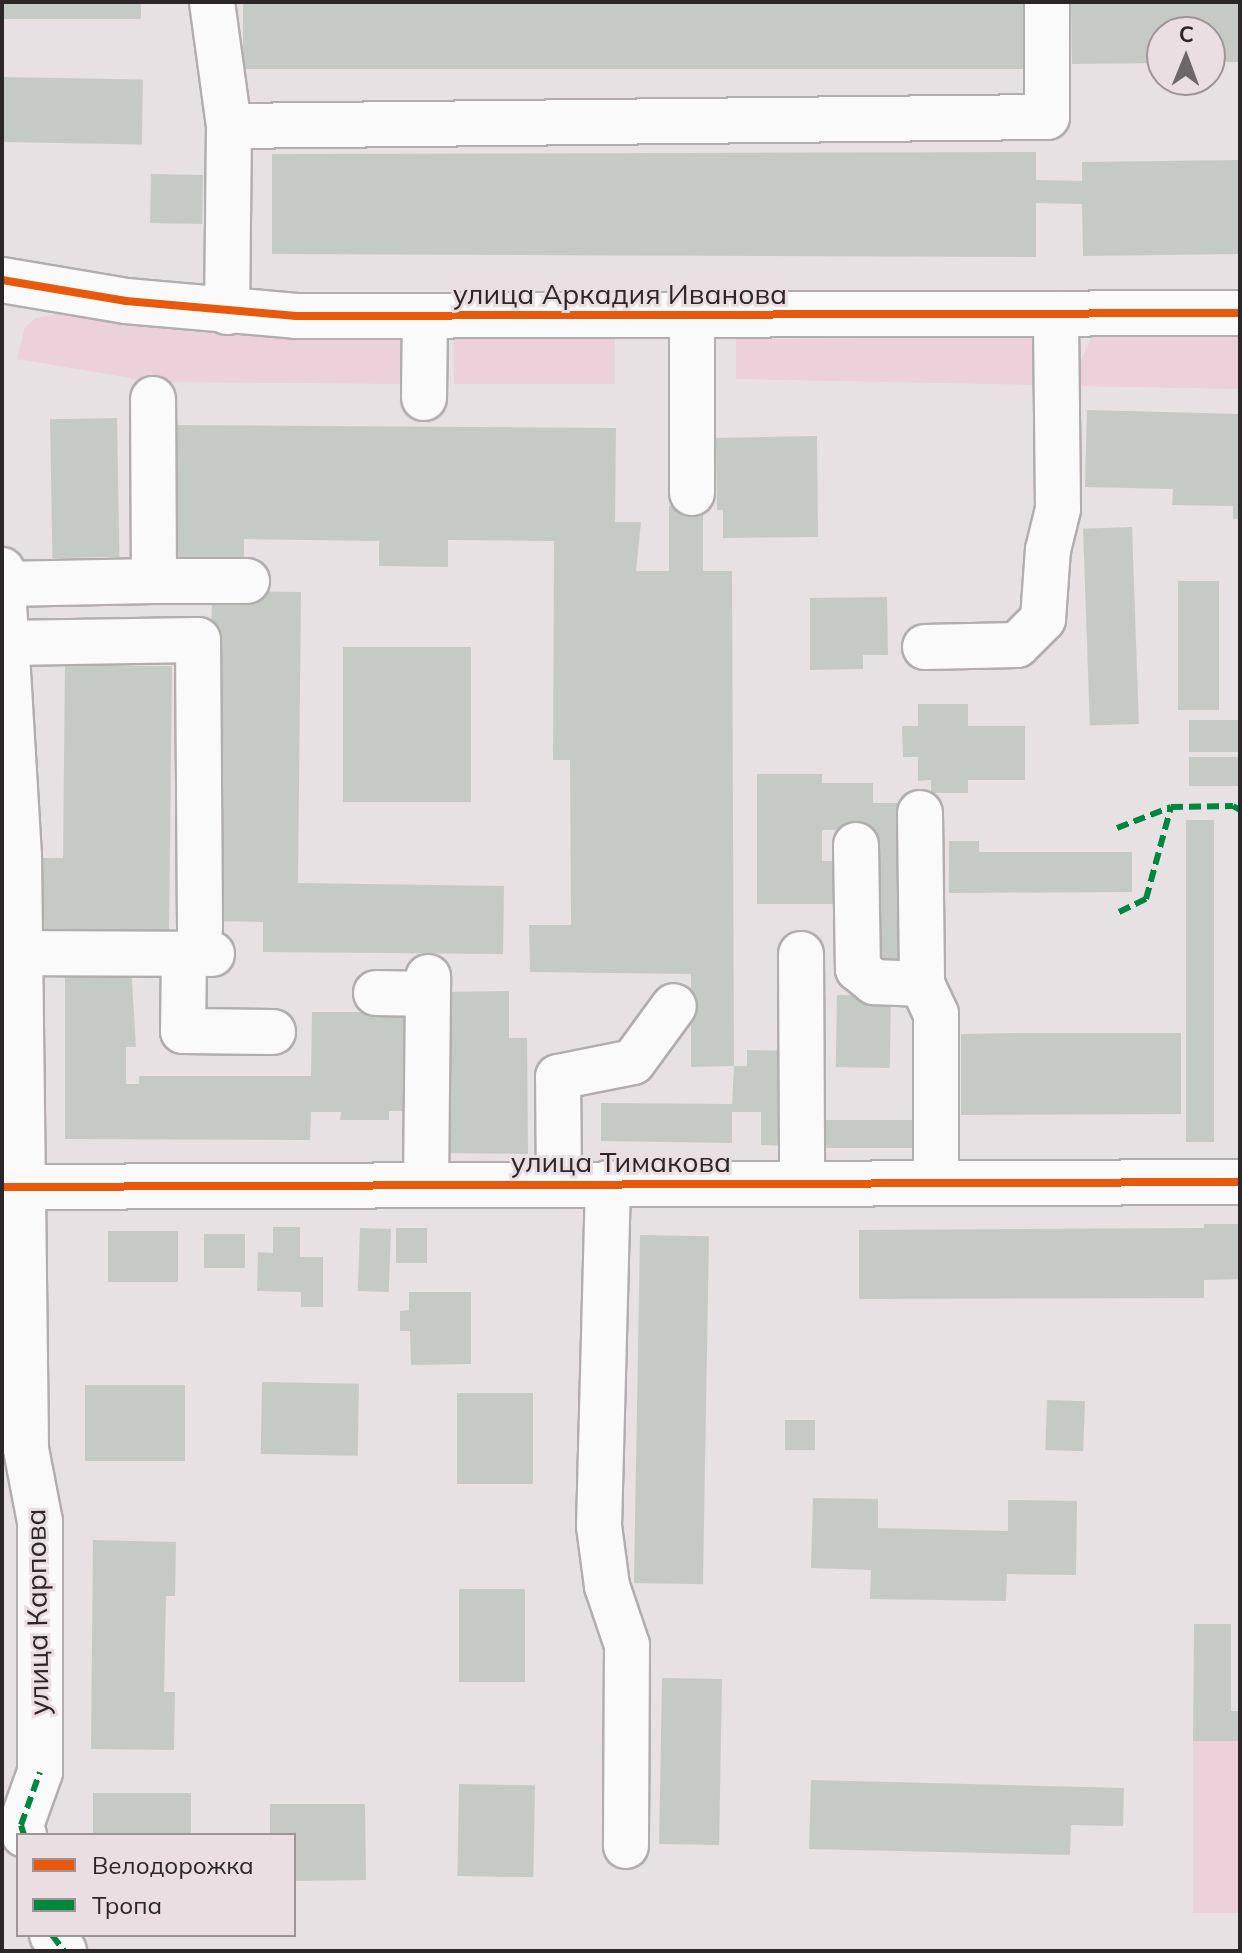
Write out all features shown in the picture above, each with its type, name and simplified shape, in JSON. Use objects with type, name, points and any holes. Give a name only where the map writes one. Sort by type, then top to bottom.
[{"type":"street","points":[[212,2],[229,126],[227,312]]},
{"type":"street","points":[[229,126],[1047,117],[1047,2]]},
{"type":"street","name":"улица Аркадия Иванова","points":[[2,283],[227,312],[425,317],[1240,313]]},
{"type":"street","points":[[925,647],[1017,645],[1043,619],[1048,550],[1058,509],[1056,314]]},
{"type":"street","points":[[692,316],[692,493]]},
{"type":"street","points":[[424,398],[425,317]]},
{"type":"street","points":[[153,399],[154,581]]},
{"type":"street","name":"улица Карпова","points":[[2,570],[21,953],[11,1187],[26,1449],[40,1522],[40,1772],[21,1825],[23,1833]]},
{"type":"street","points":[[3,584],[247,581]]},
{"type":"street","points":[[6,643],[198,640],[199,946],[183,1031],[273,1032]]},
{"type":"street","points":[[920,813],[922,984],[936,1014],[936,1182]]},
{"type":"street","points":[[856,845],[858,969],[874,982],[922,984]]},
{"type":"street","points":[[21,953],[199,946]]},
{"type":"street","points":[[801,954],[802,1183]]},
{"type":"street","points":[[376,993],[428,985],[426,1184]]},
{"type":"street","points":[[559,1184],[558,1077],[633,1062],[674,1006]]},
{"type":"street","name":"улица Тимакова","points":[[11,1187],[1240,1182]]},
{"type":"street","points":[[608,1183],[599,1526],[607,1586],[627,1645],[626,1846]]},
{"type":"shaded area","points":[[58,314],[222,333],[408,338],[408,384],[154,382],[17,359],[25,327],[36,318]]},
{"type":"shaded area","points":[[1033,337],[1046,357],[1046,385],[736,379],[736,339]]},
{"type":"shaded area","points":[[1092,337],[1240,337],[1240,389],[1077,386],[1079,364]]},
{"type":"shaded area","points":[[454,339],[615,339],[615,384],[454,384]]},
{"type":"shaded area","points":[[1193,1741],[1240,1741],[1240,1913],[1193,1913]]},
{"type":"building","points":[[2,2],[141,2],[141,19],[2,19]]},
{"type":"building","points":[[243,2],[1029,2],[1029,69],[243,69]]},
{"type":"building","points":[[1071,2],[1240,2],[1240,62],[1226,62],[1226,16],[1146,16],[1146,63],[1072,64]]},
{"type":"building","points":[[2,77],[143,79],[142,144],[2,142]]},
{"type":"building","points":[[1036,152],[1036,180],[1082,181],[1082,162],[1240,160],[1240,254],[1083,256],[1082,204],[1036,203],[1036,257],[272,254],[272,154]]},
{"type":"building","points":[[151,174],[203,175],[202,224],[150,223]]},
{"type":"building","points":[[1087,410],[1240,414],[1240,519],[1233,519],[1233,506],[1172,505],[1173,489],[1085,487]]},
{"type":"building","points":[[117,418],[119,557],[52,558],[50,419]]},
{"type":"building","points":[[171,425],[616,428],[615,522],[641,522],[636,571],[669,571],[669,506],[682,506],[703,493],[703,571],[732,571],[734,1066],[691,1067],[691,974],[530,972],[529,925],[571,925],[570,760],[553,760],[554,541],[448,540],[448,567],[379,566],[379,541],[244,539],[244,560],[170,559]]},
{"type":"building","points":[[817,436],[818,537],[723,538],[723,510],[717,510],[716,438]]},
{"type":"building","points":[[1132,527],[1139,724],[1090,726],[1083,529]]},
{"type":"building","points":[[1178,581],[1219,581],[1219,710],[1178,710]]},
{"type":"building","points":[[212,591],[301,592],[298,883],[504,886],[503,954],[263,952],[263,922],[209,921]]},
{"type":"building","points":[[887,597],[888,655],[863,655],[863,669],[810,670],[810,598]]},
{"type":"building","points":[[343,647],[471,647],[471,802],[343,802]]},
{"type":"building","points":[[65,665],[172,666],[169,931],[32,929],[33,858],[63,858]]},
{"type":"building","points":[[918,704],[968,704],[968,726],[1025,726],[1025,780],[968,780],[968,793],[931,793],[931,780],[918,781],[918,757],[903,757],[902,726],[918,726]]},
{"type":"building","points":[[1189,720],[1240,720],[1240,752],[1189,752]]},
{"type":"building","points":[[1189,757],[1240,757],[1240,786],[1189,786]]},
{"type":"building","points":[[757,774],[822,774],[822,783],[873,783],[873,803],[902,803],[903,964],[871,964],[870,829],[822,830],[822,861],[840,861],[840,904],[757,904]]},
{"type":"building","points":[[1186,820],[1214,820],[1214,1142],[1186,1142]]},
{"type":"building","points":[[949,841],[979,841],[979,852],[1132,852],[1132,892],[949,893]]},
{"type":"building","points":[[65,965],[131,965],[136,1047],[126,1047],[126,1084],[139,1084],[139,1076],[311,1076],[312,1012],[407,1012],[407,1111],[389,1111],[389,1120],[340,1120],[341,1112],[311,1112],[310,1140],[65,1139]]},
{"type":"building","points":[[509,991],[509,1038],[527,1038],[528,1154],[443,1153],[442,992]]},
{"type":"building","points":[[837,995],[891,996],[890,1068],[836,1067]]},
{"type":"building","points":[[1181,1033],[1181,1114],[961,1115],[961,1034]]},
{"type":"building","points":[[747,1050],[791,1051],[790,1146],[761,1145],[761,1112],[732,1112],[732,1143],[601,1141],[601,1103],[732,1104],[734,1066],[747,1066]]},
{"type":"building","points":[[813,1120],[915,1120],[915,1148],[813,1148]]},
{"type":"building","points":[[1204,1224],[1240,1224],[1240,1279],[1204,1280],[1204,1298],[859,1299],[859,1230],[1204,1228]]},
{"type":"building","points":[[273,1227],[300,1227],[300,1257],[323,1257],[323,1307],[301,1307],[301,1292],[257,1291],[258,1252],[273,1253]]},
{"type":"building","points":[[360,1228],[391,1229],[389,1292],[358,1291]]},
{"type":"building","points":[[396,1228],[427,1228],[427,1263],[396,1263]]},
{"type":"building","points":[[108,1231],[178,1231],[178,1282],[108,1282]]},
{"type":"building","points":[[204,1234],[245,1234],[245,1268],[204,1268]]},
{"type":"building","points":[[640,1235],[709,1236],[703,1584],[634,1583]]},
{"type":"building","points":[[409,1292],[471,1292],[471,1364],[411,1365],[410,1331],[400,1331],[400,1311],[409,1310]]},
{"type":"building","points":[[262,1382],[359,1384],[358,1456],[261,1454]]},
{"type":"building","points":[[85,1385],[185,1385],[185,1461],[85,1461]]},
{"type":"building","points":[[457,1393],[533,1393],[533,1484],[457,1484]]},
{"type":"building","points":[[1047,1400],[1085,1401],[1083,1451],[1045,1450]]},
{"type":"building","points":[[785,1420],[815,1420],[815,1450],[785,1450]]},
{"type":"building","points":[[813,1498],[878,1499],[878,1528],[1008,1531],[1008,1500],[1077,1501],[1076,1575],[1007,1574],[1006,1601],[870,1599],[871,1570],[811,1568]]},
{"type":"building","points":[[93,1540],[176,1542],[175,1596],[166,1596],[164,1692],[175,1692],[174,1750],[91,1749]]},
{"type":"building","points":[[459,1589],[525,1589],[525,1682],[459,1682]]},
{"type":"building","points":[[1194,1624],[1231,1624],[1231,1711],[1240,1711],[1240,1741],[1193,1741]]},
{"type":"building","points":[[662,1678],[722,1679],[719,1845],[659,1844]]},
{"type":"building","points":[[811,1780],[1124,1788],[1123,1826],[1071,1825],[1070,1855],[809,1849]]},
{"type":"building","points":[[459,1784],[535,1785],[533,1877],[457,1876]]},
{"type":"building","points":[[93,1793],[191,1793],[191,1833],[93,1833]]},
{"type":"building","points":[[270,1804],[365,1804],[366,1880],[296,1881],[296,1833],[270,1833]]},
{"type":"marked path","points":[[1117,828],[1171,807],[1233,806],[1240,810]]},
{"type":"marked path","points":[[1119,912],[1146,899],[1171,807]]},
{"type":"marked path","points":[[23,1833],[21,1825],[40,1772]]},
{"type":"marked path","points":[[54,1937],[64,1951]]},
{"type":"cycle path","points":[[2,280],[126,301],[296,316],[1240,313]]},
{"type":"cycle path","points":[[2,1187],[1240,1182]]}]
